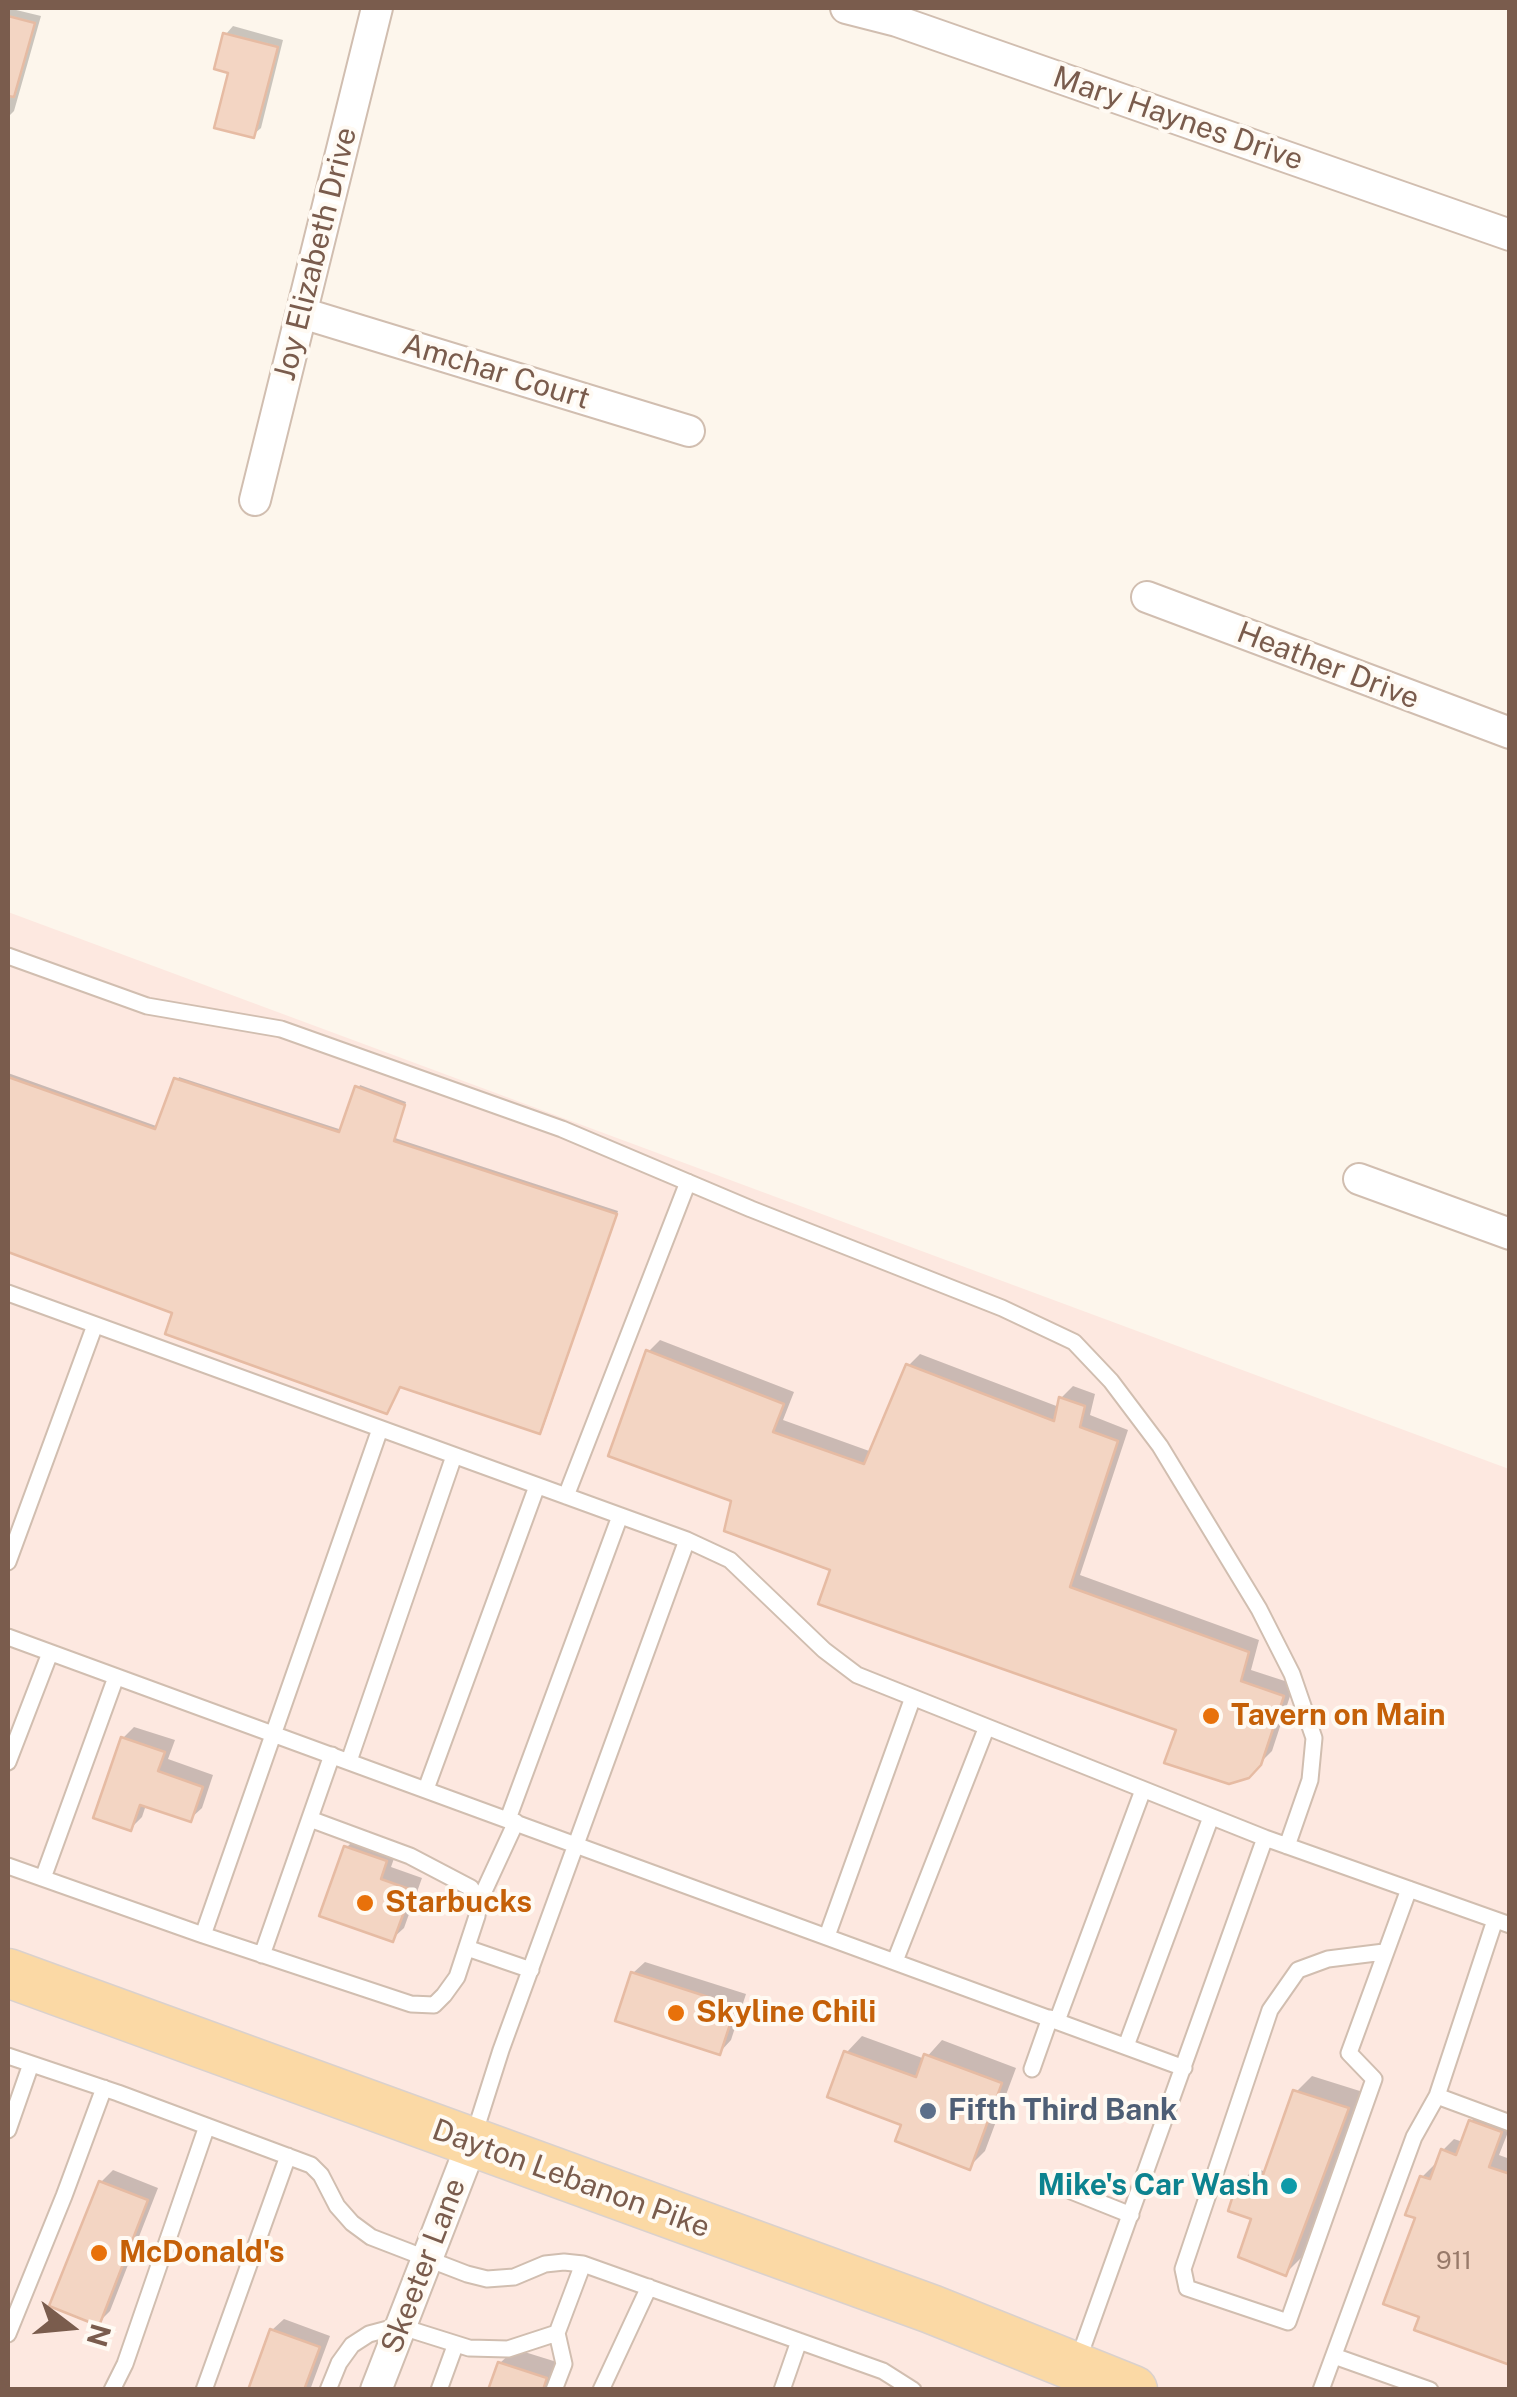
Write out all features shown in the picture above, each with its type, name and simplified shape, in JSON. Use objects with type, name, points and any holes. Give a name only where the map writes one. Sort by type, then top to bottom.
[{"type":"main road","name":"Dayton Lebanon Pike","points":[[8,1973],[932,2309],[1072,2378],[1134,2390]]},
{"type":"street","name":"Joy Elizabeth Drive","points":[[255,500],[377,8]]},
{"type":"street","name":"Mary Haynes Drive","points":[[846,8],[897,20],[1510,236]]},
{"type":"street","name":"Amchar Court","points":[[302,313],[689,431]]},
{"type":"street","name":"Heather Drive","points":[[1147,597],[1510,734]]},
{"type":"street","points":[[1359,1179],[1510,1234]]},
{"type":"street","name":"Skeeter Lane","points":[[376,2390],[472,2143]]},
{"type":"lane","points":[[8,956],[147,1006],[281,1029],[562,1129],[1074,1342],[1111,1380],[1160,1446],[1259,1609],[1292,1674],[1314,1738],[1310,1780],[1287,1846]]},
{"type":"lane","points":[[566,1496],[688,1182]]},
{"type":"lane","points":[[8,1292],[687,1540],[730,1560],[824,1650],[857,1675],[1265,1838],[1502,1922],[1437,2096],[1414,2137],[1321,2390]]},
{"type":"lane","points":[[8,1562],[96,1324]]},
{"type":"lane","points":[[203,1935],[380,1428]]},
{"type":"lane","points":[[349,1761],[454,1456]]},
{"type":"lane","points":[[426,1789],[538,1486]]},
{"type":"lane","points":[[8,1866],[203,1935],[424,2006],[434,2005],[457,1977],[479,1902],[512,1821],[620,1516]]},
{"type":"lane","points":[[472,2143],[687,1540]]},
{"type":"lane","points":[[8,1637],[1184,2068]]},
{"type":"lane","points":[[8,1762],[50,1652]]},
{"type":"lane","points":[[43,1878],[116,1677]]},
{"type":"lane","points":[[828,1936],[912,1700]]},
{"type":"lane","points":[[896,1961],[986,1728]]},
{"type":"lane","points":[[262,1954],[332,1755]]},
{"type":"lane","points":[[1032,2069],[1143,1790]]},
{"type":"lane","points":[[1126,2046],[1211,1817]]},
{"type":"lane","points":[[310,1819],[351,1832],[464,1883],[479,1902]]},
{"type":"lane","points":[[1072,2378],[1265,1838]]},
{"type":"lane","points":[[1384,1952],[1328,1959],[1298,1970],[1270,2010],[1183,2269],[1188,2288],[1288,2322],[1374,2079],[1349,2053],[1409,1889]]},
{"type":"lane","points":[[467,1948],[531,1970]]},
{"type":"lane","points":[[8,2056],[311,2165],[352,2223],[370,2236],[426,2258],[487,2279],[514,2277],[545,2264],[583,2264],[883,2370],[913,2390]]},
{"type":"lane","points":[[8,2130],[31,2064]]},
{"type":"lane","points":[[8,2334],[104,2088]]},
{"type":"lane","points":[[1437,2096],[1510,2123]]},
{"type":"lane","points":[[112,2390],[125,2364],[208,2126]]},
{"type":"lane","points":[[204,2390],[288,2156]]},
{"type":"lane","points":[[1071,2191],[1131,2214]]},
{"type":"lane","points":[[554,2390],[564,2364],[557,2333],[583,2264]]},
{"type":"lane","points":[[601,2390],[648,2287]]},
{"type":"lane","points":[[328,2390],[352,2345],[368,2334],[399,2326],[455,2346],[508,2349],[557,2333]]},
{"type":"lane","points":[[782,2390],[799,2341]]},
{"type":"lane","points":[[439,2390],[455,2346]]},
{"type":"lane","points":[[1334,2356],[1430,2390]]},
{"type":"shaded area","points":[[8,912],[1509,1469],[1509,2389],[8,2389]]},
{"type":"building","points":[[8,16],[35,23],[14,97],[8,96]]},
{"type":"building","points":[[223,33],[278,47],[254,138],[214,128],[228,73],[214,69]]},
{"type":"building","points":[[8,1077],[155,1129],[174,1078],[339,1132],[355,1086],[405,1105],[394,1141],[617,1214],[540,1434],[400,1387],[387,1414],[165,1334],[172,1313],[8,1252]]},
{"type":"building","points":[[646,1350],[784,1404],[773,1432],[864,1464],[906,1364],[1054,1421],[1059,1397],[1085,1406],[1080,1427],[1118,1441],[1070,1587],[1249,1652],[1241,1681],[1284,1696],[1261,1765],[1249,1778],[1229,1784],[1164,1763],[1176,1730],[818,1604],[830,1570],[724,1531],[731,1501],[608,1456]]},
{"type":"building","points":[[121,1737],[165,1752],[158,1771],[203,1787],[191,1822],[140,1805],[131,1831],[93,1818]]},
{"type":"building","name":"Starbucks","points":[[344,1846],[387,1861],[381,1879],[412,1890],[393,1942],[319,1916]]},
{"type":"building","name":"Skyline Chili","points":[[631,1972],[736,2006],[720,2055],[615,2021]]},
{"type":"building","name":"Fifth Third Bank","points":[[844,2051],[916,2077],[924,2054],[1002,2083],[970,2170],[895,2141],[901,2125],[827,2097]]},
{"type":"building","name":"Mike's Car Wash","points":[[1293,2090],[1349,2108],[1286,2276],[1238,2257],[1251,2219],[1228,2211],[1237,2183],[1258,2189]]},
{"type":"building","points":[[1469,2120],[1502,2132],[1489,2167],[1510,2174],[1510,2365],[1414,2330],[1419,2317],[1383,2304],[1415,2218],[1405,2215],[1420,2176],[1430,2179],[1441,2149],[1456,2155]]},
{"type":"building","name":"McDonald's","points":[[99,2181],[148,2200],[99,2326],[49,2306]]},
{"type":"building","points":[[270,2329],[320,2347],[304,2390],[248,2390]]},
{"type":"building","points":[[498,2362],[547,2378],[543,2390],[488,2390]]},
{"type":"place","name":"Tavern on Main","points":[[1211,1716]]},
{"type":"place","name":"Starbucks","points":[[365,1903]]},
{"type":"place","name":"Skyline Chili","points":[[676,2013]]},
{"type":"place","name":"Fifth Third Bank","points":[[928,2111]]},
{"type":"place","name":"Mike's Car Wash","points":[[1289,2186]]},
{"type":"place","name":"McDonald's","points":[[99,2253]]}]
